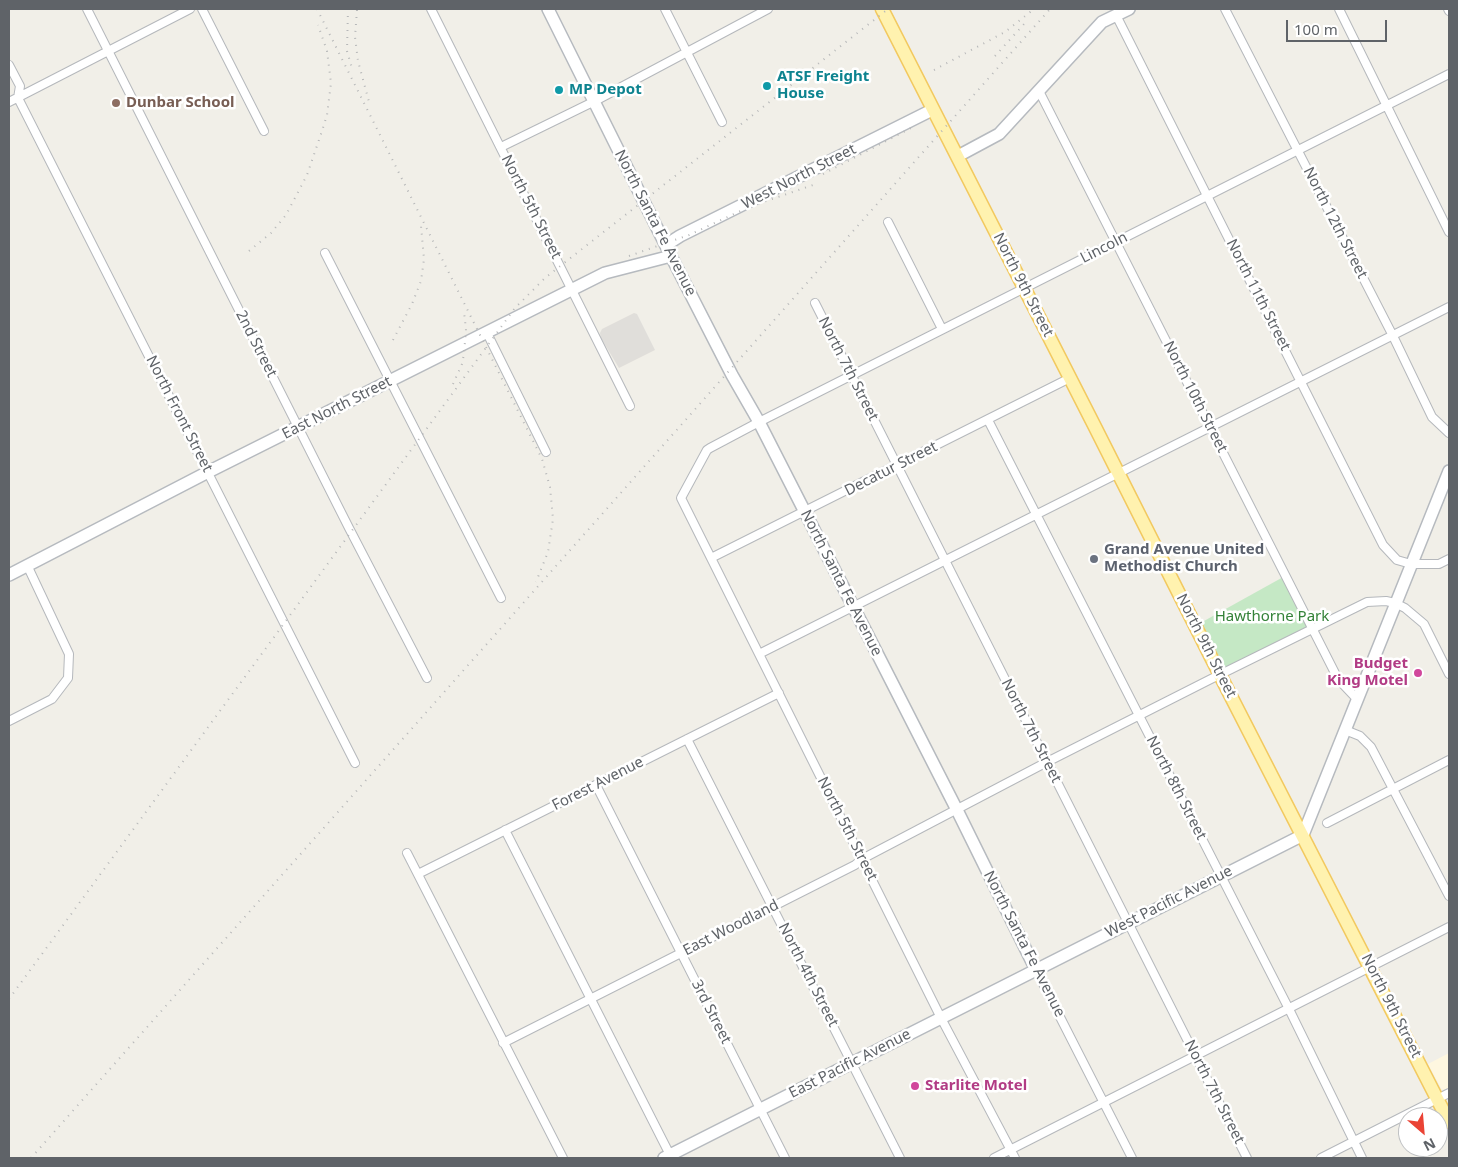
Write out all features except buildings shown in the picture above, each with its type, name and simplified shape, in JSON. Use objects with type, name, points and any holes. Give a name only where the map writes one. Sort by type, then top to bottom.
[{"type":"main road","name":"North Santa Fe Avenue","points":[[548,9],[732,375],[759,422],[957,810],[1036,970]]},
{"type":"main road","name":"North 9th Street","points":[[882,9],[1449,1122]]},
{"type":"main road","points":[[958,156],[999,134],[1102,22],[1129,9]]},
{"type":"main road","name":"West North Street","points":[[669,250],[680,236],[932,110]]},
{"type":"main road","name":"East North Street","points":[[9,575],[208,472],[605,273],[669,250]]},
{"type":"main road","points":[[1303,835],[1356,699],[1449,475]]},
{"type":"main road","name":"West Pacific Avenue","points":[[1036,970],[1303,835]]},
{"type":"main road","name":"East Pacific Avenue","points":[[667,1157],[1036,970]]},
{"type":"street","name":"2nd Street","points":[[87,9],[298,428],[427,678]]},
{"type":"street","points":[[9,102],[190,9]]},
{"type":"street","points":[[202,9],[264,131]]},
{"type":"street","name":"North 5th Street","points":[[431,9],[630,406]]},
{"type":"street","points":[[665,9],[722,122]]},
{"type":"street","points":[[501,148],[595,101],[768,9]]},
{"type":"street","name":"North 12th Street","points":[[1225,9],[1299,150],[1432,417],[1449,433]]},
{"type":"street","points":[[1340,9],[1449,232]]},
{"type":"street","name":"North 11th Street","points":[[1116,15],[1383,545],[1397,560],[1411,564]]},
{"type":"street","name":"North Front Street","points":[[9,65],[20,86],[18,98],[355,763]]},
{"type":"street","name":"Lincoln","points":[[681,498],[707,450],[851,375],[1449,74]]},
{"type":"street","name":"North 10th Street","points":[[1039,91],[1338,679],[1356,699]]},
{"type":"street","points":[[888,222],[942,330]]},
{"type":"street","points":[[325,253],[501,598]]},
{"type":"street","name":"North 7th Street","points":[[815,303],[1247,1158]]},
{"type":"street","points":[[759,654],[1449,307]]},
{"type":"street","points":[[487,333],[546,452]]},
{"type":"street","name":"Decatur Street","points":[[711,558],[1070,378]]},
{"type":"street","name":"North 8th Street","points":[[988,420],[1289,1009],[1362,1158]]},
{"type":"street","name":"North 5th Street","points":[[681,498],[941,1018],[1014,1158]]},
{"type":"street","points":[[1411,564],[1439,564],[1449,559]]},
{"type":"street","points":[[9,721],[52,699],[68,678],[69,654],[27,566]]},
{"type":"street","name":"East Woodland","points":[[503,1043],[774,907],[1047,762],[1367,602],[1386,600],[1395,603]]},
{"type":"street","points":[[1395,603],[1405,608],[1424,624],[1449,674]]},
{"type":"street","name":"Forest Avenue","points":[[418,874],[779,693]]},
{"type":"street","points":[[1345,730],[1360,736],[1372,746],[1449,896]]},
{"type":"street","name":"North 4th Street","points":[[687,739],[900,1158]]},
{"type":"street","points":[[1327,822],[1449,760]]},
{"type":"street","name":"3rd Street","points":[[596,785],[785,1158]]},
{"type":"street","points":[[505,830],[591,999],[667,1157]]},
{"type":"street","points":[[407,852],[562,1158]]},
{"type":"street","points":[[994,1158],[1449,927]]},
{"type":"street","name":"North Santa Fe Avenue","points":[[1036,970],[1132,1158]]},
{"type":"street","points":[[1321,1158],[1449,1093]]},
{"type":"shaded area","points":[[634,313],[637,314],[655,350],[619,368],[601,338],[600,333],[602,329]]},
{"type":"shaded area","points":[[1449,1053],[1449,1088],[1442,1090],[1428,1064]]},
{"type":"green space","name":"Hawthorne Park","points":[[1285,576],[1313,629],[1220,675],[1195,626]]},
{"type":"railway","points":[[317,9],[542,459],[550,487],[553,519],[548,552],[536,582]]},
{"type":"railway","points":[[348,9],[347,51],[352,68]]},
{"type":"railway","points":[[9,999],[515,308],[545,278],[888,9]]},
{"type":"railway","points":[[934,70],[1005,32],[1034,9]]},
{"type":"railway","points":[[31,1158],[1050,9]]},
{"type":"railway","points":[[357,10],[355,37],[358,61],[369,102]]},
{"type":"railway","points":[[995,56],[1025,23]]},
{"type":"railway","points":[[249,251],[271,233],[286,215],[307,175],[327,115],[331,83],[327,51],[318,25]]},
{"type":"railway","points":[[823,174],[913,127]]},
{"type":"railway","points":[[629,256],[689,235],[749,207],[813,185]]},
{"type":"railway","points":[[393,340],[412,304],[421,281],[424,259],[421,226]]},
{"type":"railway","points":[[453,384],[462,364],[464,354],[466,329],[464,312]]},
{"type":"place","name":"ATSF Freight House","points":[[767,86]]},
{"type":"place","name":"MP Depot","points":[[559,90]]},
{"type":"place","name":"Dunbar School","points":[[116,103]]},
{"type":"place","name":"Grand Avenue United Methodist Church","points":[[1094,559]]},
{"type":"place","name":"Budget King Motel","points":[[1418,673]]},
{"type":"place","name":"Starlite Motel","points":[[915,1086]]}]
